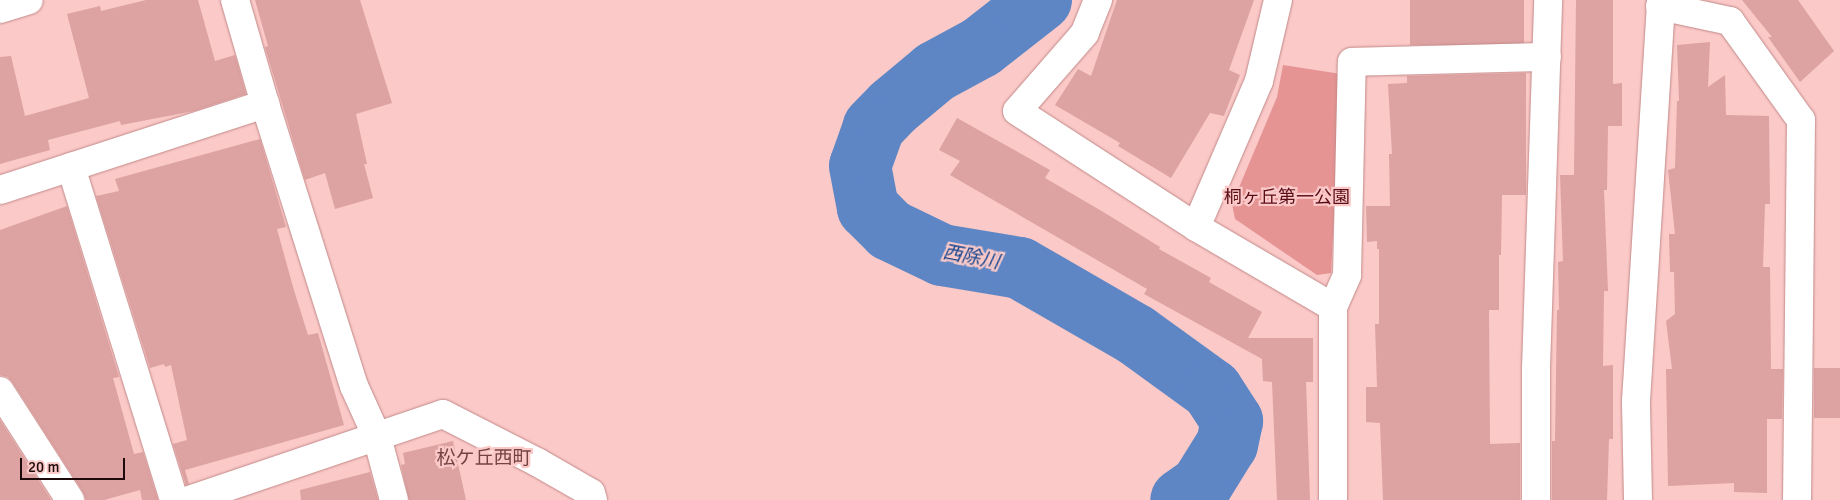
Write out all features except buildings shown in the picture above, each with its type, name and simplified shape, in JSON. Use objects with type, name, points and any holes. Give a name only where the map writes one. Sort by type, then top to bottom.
[{"type":"street","points":[[0,9],[29,0]]},
{"type":"street","points":[[235,0],[265,104],[354,386],[377,437],[394,500]]},
{"type":"street","points":[[1098,0],[1085,33],[1017,111],[1196,227],[1333,307]]},
{"type":"street","points":[[1196,227],[1259,81],[1278,0]]},
{"type":"street","points":[[1536,500],[1536,368],[1548,0]]},
{"type":"street","points":[[1638,500],[1636,400],[1660,3],[1730,21],[1801,120],[1797,500]]},
{"type":"street","points":[[1333,500],[1333,307],[1347,275],[1352,62],[1547,57]]},
{"type":"street","points":[[0,190],[265,104]]},
{"type":"street","points":[[71,167],[174,500]]},
{"type":"street","points":[[0,391],[70,500]]},
{"type":"street","points":[[189,500],[443,414],[576,484],[591,493],[593,500]]},
{"type":"green space","name":"桐ヶ丘第一公園","points":[[1283,65],[1341,74],[1331,273],[1317,275],[1235,219],[1232,204],[1277,97]]},
{"type":"waterway","name":"西除川","points":[[1041,0],[981,47],[935,72],[893,107],[874,127],[860,166],[868,208],[890,230],[942,255],[1020,268],[1136,335],[1212,390],[1232,421],[1227,444],[1201,486],[1181,500]]},
{"type":"district","name":"松ケ丘西町","points":[[484,459]]}]
